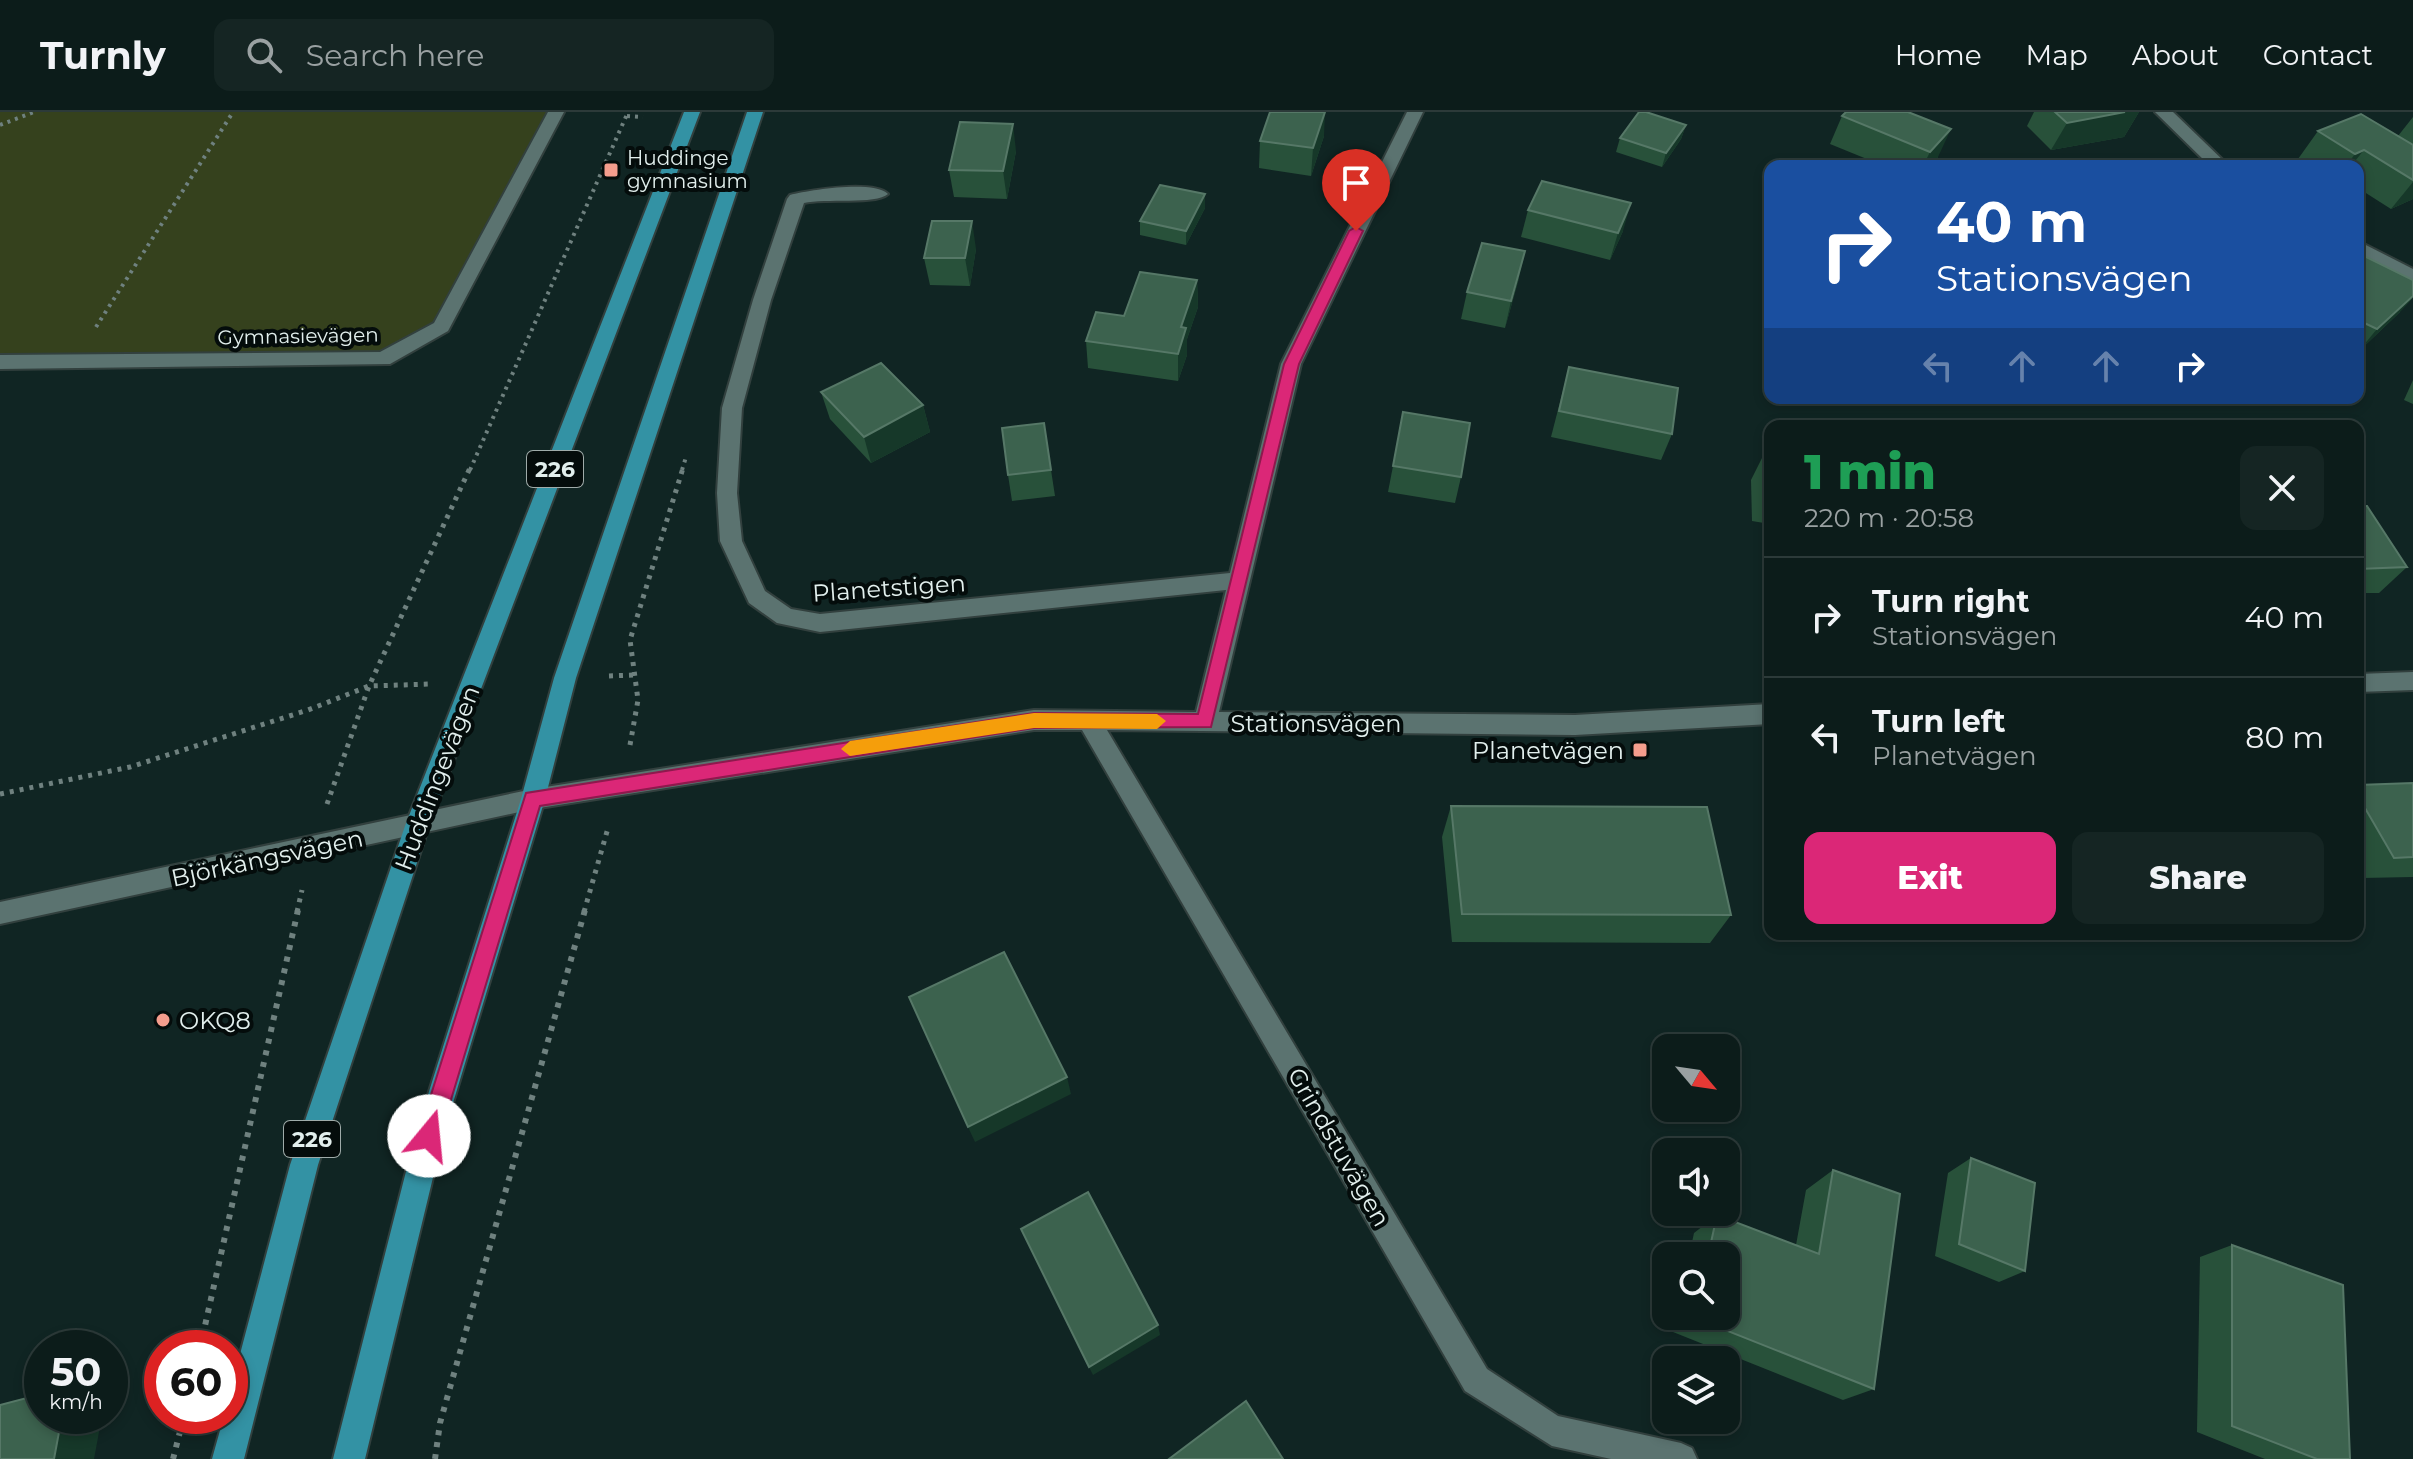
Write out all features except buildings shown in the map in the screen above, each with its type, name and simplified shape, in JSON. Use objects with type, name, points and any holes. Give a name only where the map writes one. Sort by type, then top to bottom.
[{"type":"main road","name":"Huddingevägen","points":[[228,1459],[304,1165],[417,826],[692,112]]},
{"type":"main road","points":[[349,1459],[429,1136],[533,799],[565,678],[755,112]]},
{"type":"street","name":"Gymnasievägen","points":[[0,362],[383,359],[441,327],[556,112]]},
{"type":"street","points":[[1205,722],[1291,364],[1415,112]]},
{"type":"street","points":[[2163,112],[2214,160]]},
{"type":"street","name":"Planetstigen","points":[[879,194],[818,194],[796,199],[762,300],[732,408],[727,493],[731,541],[757,597],[785,617],[820,623],[1239,580]]},
{"type":"street","points":[[2364,250],[2413,277]]},
{"type":"street","points":[[2364,683],[2413,681]]},
{"type":"street","name":"Stationsvägen","points":[[533,799],[1034,720],[1575,725],[1764,714]]},
{"type":"street","name":"Grindstuvägen","points":[[1089,721],[1476,1380],[1552,1430],[1681,1459]]},
{"type":"street","name":"Björkängsvägen","points":[[0,913],[533,799]]},
{"type":"path","points":[[0,125],[34,112]]},
{"type":"path","points":[[73,360],[233,112]]},
{"type":"path","points":[[335,783],[369,686],[437,543],[627,114],[643,117]]},
{"type":"path","points":[[0,794],[130,767],[308,710],[369,686]]},
{"type":"path","points":[[435,1459],[440,1423],[605,837]]},
{"type":"path","points":[[204,1330],[289,949]]},
{"type":"path","points":[[173,1459],[179,1434]]},
{"type":"green space","points":[[0,112],[556,112],[441,327],[383,359],[0,362]]},
{"type":"slow traffic","points":[[850,749],[1034,720],[1157,721]]},
{"type":"place","name":"Huddinge gymnasium","points":[[611,170]]},
{"type":"place","name":"Planetvägen","points":[[1640,750]]},
{"type":"place","name":"OKQ8","points":[[163,1020]]},
{"type":"route","points":[[429,1136],[533,799],[1034,720],[1205,722],[1291,364],[1356,231]]}]
